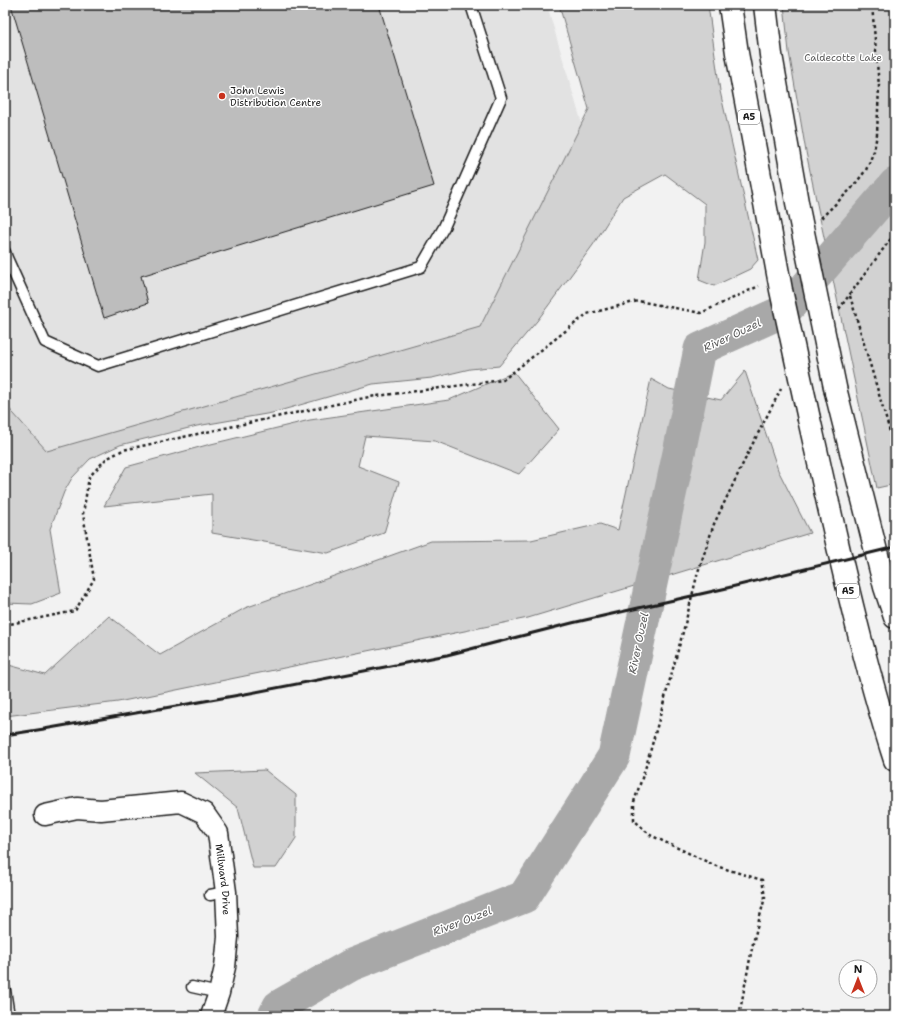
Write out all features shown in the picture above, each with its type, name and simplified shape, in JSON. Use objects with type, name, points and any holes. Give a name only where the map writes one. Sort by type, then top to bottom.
[{"type":"highway","name":"A5","points":[[730,5],[737,53],[781,290],[809,419],[847,588],[895,760]]},
{"type":"highway","points":[[765,5],[771,55],[798,208],[836,392],[885,587],[895,618]]},
{"type":"street","name":"Millward Drive","points":[[45,815],[77,808],[101,810],[181,802],[204,813],[218,833],[218,893],[228,937],[225,967],[219,993],[211,1016]]},
{"type":"lane","points":[[5,252],[45,342],[98,366],[421,267],[444,227],[501,98],[471,5]]},
{"type":"lane","points":[[192,987],[219,993]]},
{"type":"lane","points":[[5,990],[8,1016]]},
{"type":"path","points":[[820,219],[852,188],[866,170],[874,151],[877,134],[878,86],[872,5]]},
{"type":"path","points":[[835,314],[850,296],[895,233]]},
{"type":"path","points":[[5,625],[75,611],[94,579],[84,514],[89,477],[106,459],[123,450],[369,397],[503,380],[587,314],[638,301],[701,313],[764,284]]},
{"type":"path","points":[[850,296],[895,449]]},
{"type":"path","points":[[739,1016],[753,943],[765,897],[762,880],[716,866],[650,835],[634,820],[634,802],[647,763],[698,572],[714,524],[750,449],[784,384]]},
{"type":"shaded area","points":[[5,5],[547,5],[582,124],[480,327],[47,452],[5,404]]},
{"type":"green space","points":[[559,5],[708,5],[720,91],[758,260],[750,269],[714,286],[699,280],[705,242],[705,204],[665,174],[623,197],[593,245],[537,321],[499,366],[470,369],[432,378],[373,384],[272,413],[197,426],[120,445],[90,459],[72,478],[64,492],[50,529],[61,593],[32,604],[5,603],[5,404],[47,451],[480,327],[589,109]]},
{"type":"green space","name":"Caldecotte Lake","points":[[784,5],[895,5],[895,484],[877,488],[806,152],[789,52]]},
{"type":"green space","points":[[745,371],[778,470],[810,533],[528,618],[118,702],[5,716],[5,664],[45,675],[109,616],[160,655],[245,608],[431,541],[531,540],[600,524],[618,530],[651,379],[669,389],[721,400]]},
{"type":"green space","points":[[514,372],[559,429],[519,474],[435,441],[365,436],[358,466],[399,482],[384,533],[328,553],[212,533],[212,494],[104,506],[126,467],[207,445],[310,420],[449,400]]},
{"type":"green space","points":[[265,770],[296,795],[296,838],[276,868],[253,868],[238,808],[195,773]]},
{"type":"building","name":"John Lewis Distribution Centre","points":[[11,5],[379,5],[434,186],[141,276],[148,303],[104,318]]},
{"type":"waterway","name":"River Ouzel","points":[[274,1016],[279,1006],[351,965],[524,897],[614,756],[700,349],[786,310],[895,184]]},
{"type":"railway","points":[[5,735],[245,694],[447,655],[572,623],[727,588],[895,547]]},
{"type":"place","name":"John Lewis Distribution Centre","points":[[222,96]]}]
